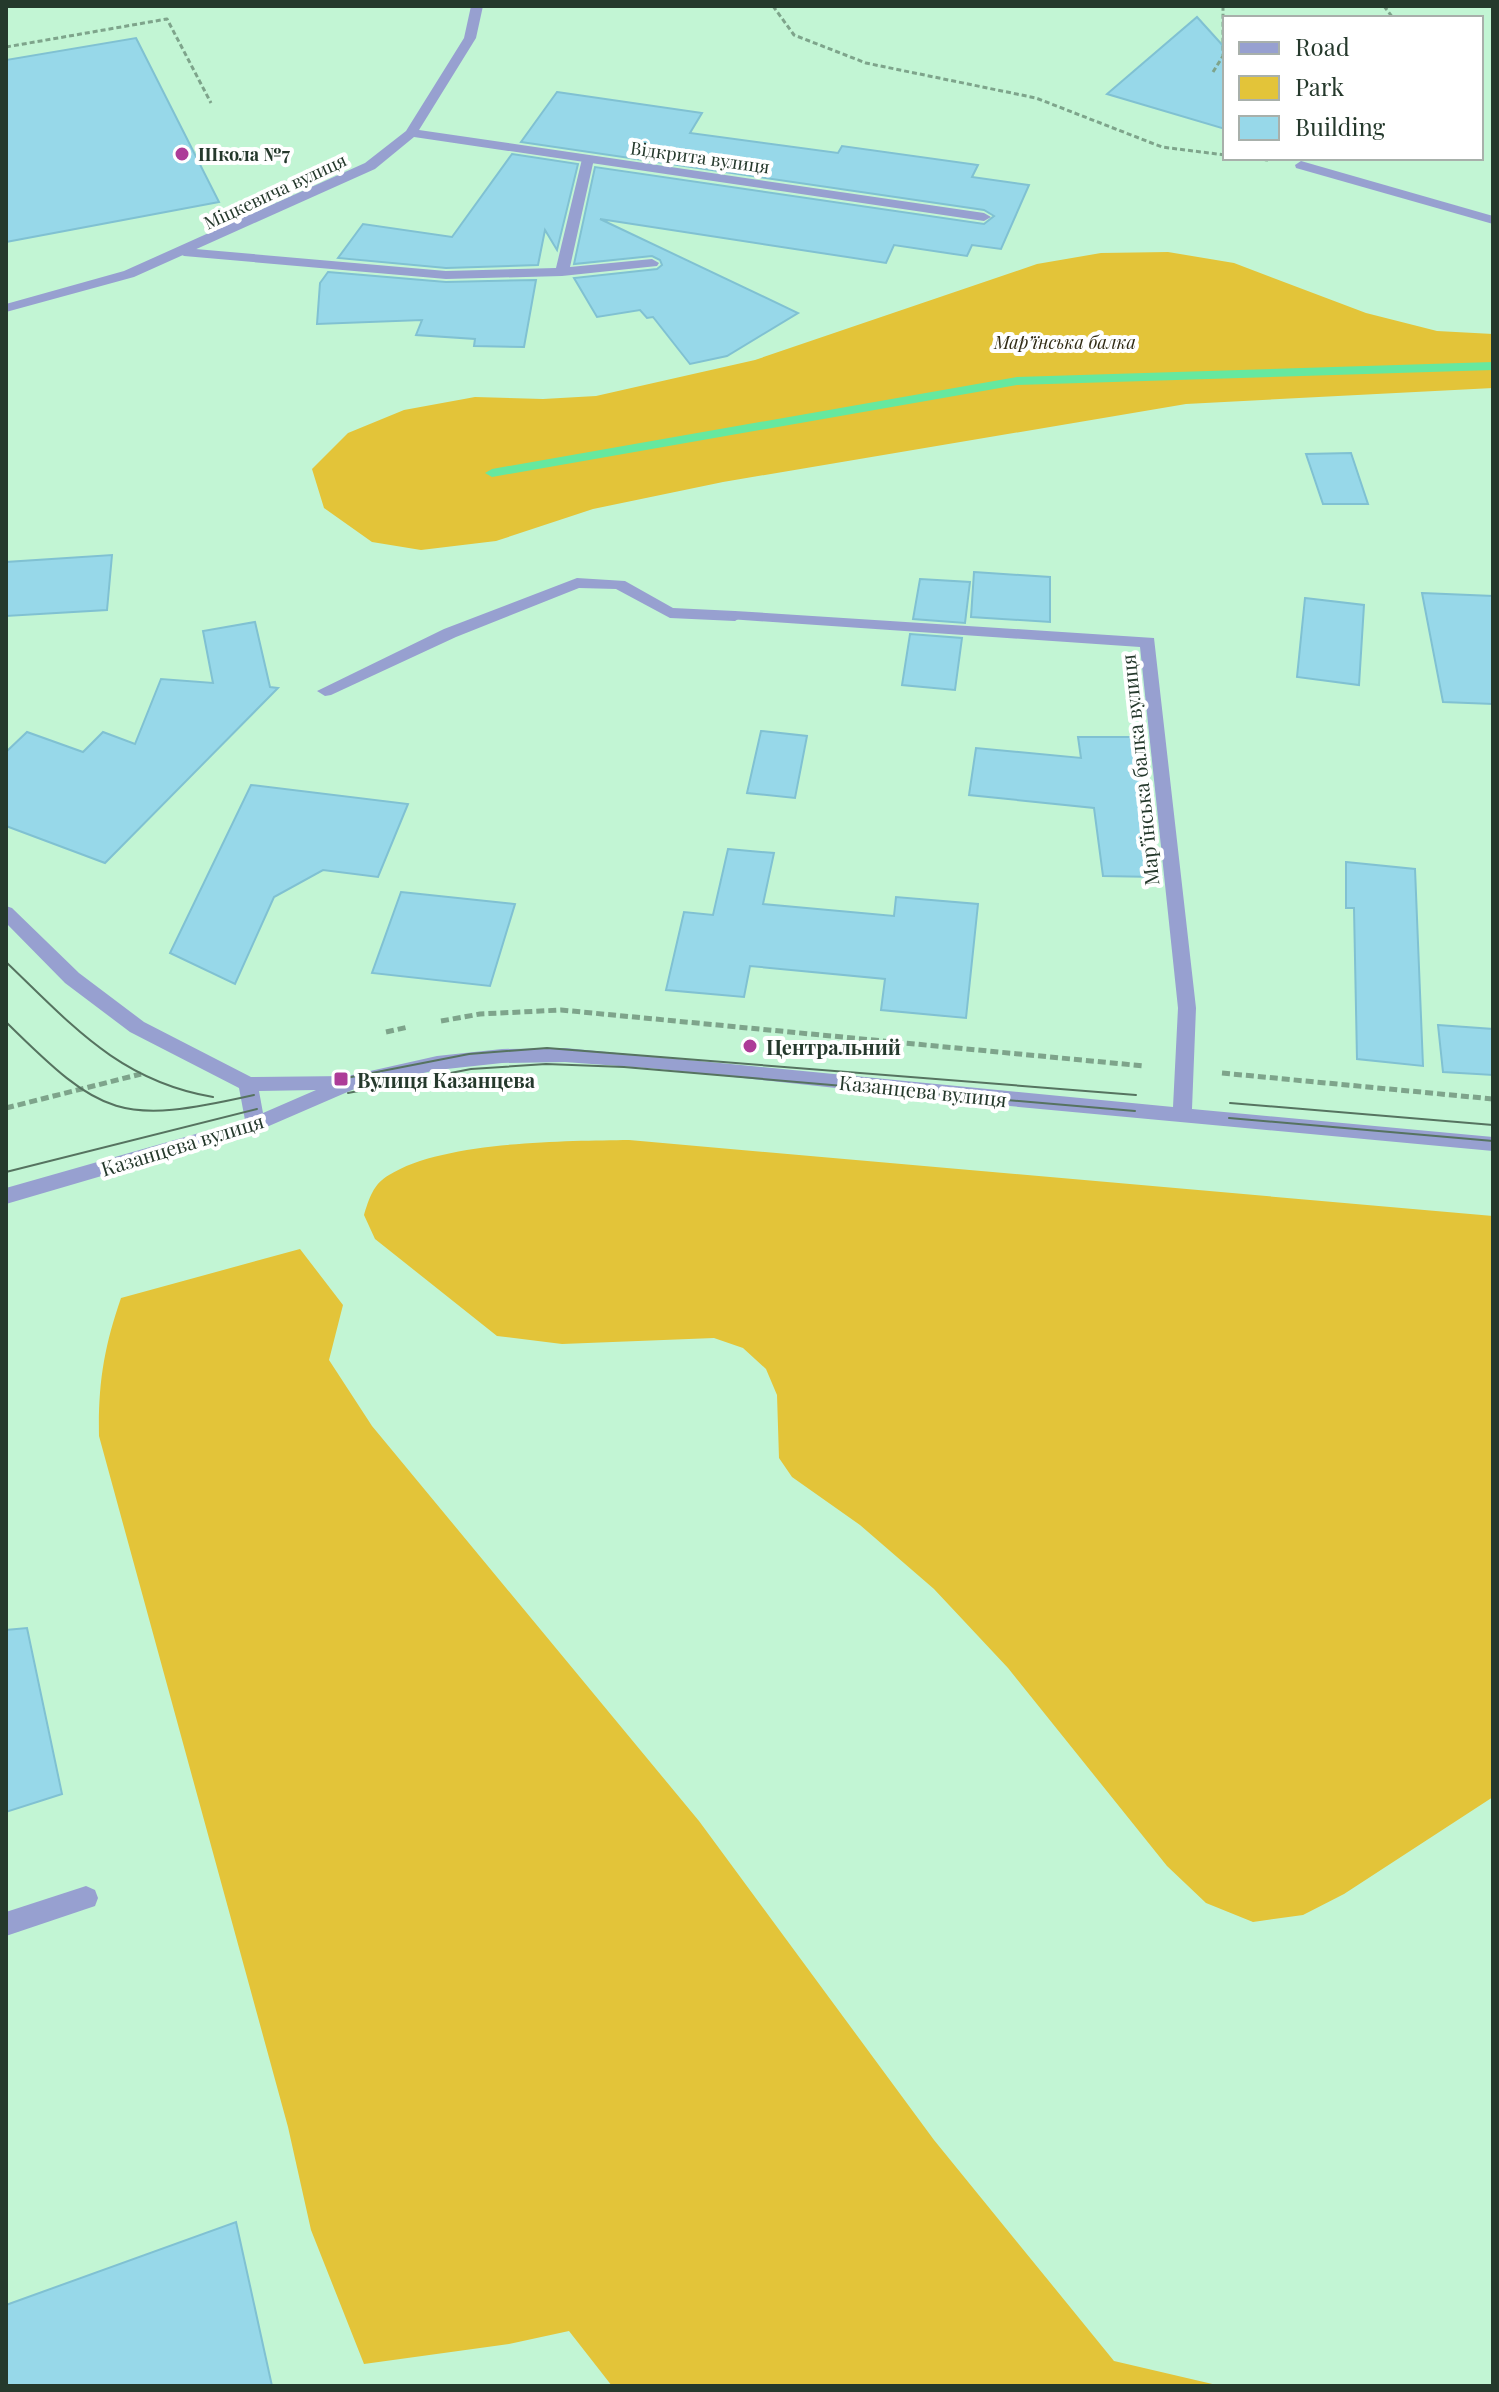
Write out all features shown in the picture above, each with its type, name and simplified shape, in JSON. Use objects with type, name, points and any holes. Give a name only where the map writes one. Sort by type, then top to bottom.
[{"type":"street","name":"Міцкевича вулиця","points":[[6,308],[100,284],[184,252],[352,176],[386,155],[411,133],[470,38],[477,6]]},
{"type":"street","name":"Відкрита вулиця","points":[[411,133],[984,217]]},
{"type":"street","points":[[562,272],[588,159]]},
{"type":"street","points":[[1301,165],[1493,220]]},
{"type":"street","points":[[184,252],[446,275],[562,272],[652,263]]},
{"type":"street","name":"Мар’їнська балка вулиця","points":[[325,691],[450,633],[577,583],[619,584],[670,613],[1148,642],[1187,1008],[1182,1114]]},
{"type":"street","name":"Казанцева вулиця","points":[[6,912],[72,978],[137,1027],[248,1084],[355,1081],[437,1063],[502,1056],[565,1055],[1493,1144]]},
{"type":"street","name":"Казанцева вулиця","points":[[6,1196],[255,1124],[355,1081]]},
{"type":"street","points":[[248,1084],[255,1124]]},
{"type":"street","points":[[6,1924],[86,1898]]},
{"type":"path","points":[[773,6],[794,35],[866,63],[1036,98],[1162,147],[1223,155]]},
{"type":"path","points":[[1213,72],[1223,56],[1223,6]]},
{"type":"path","points":[[6,47],[167,19],[211,103]]},
{"type":"path","points":[[6,1108],[199,1059]]},
{"type":"green space","name":"Мар’їнська балка","points":[[1168,252],[1234,263],[1366,313],[1437,331],[1493,334],[1493,388],[1186,404],[723,482],[593,509],[496,541],[421,550],[372,542],[324,508],[312,469],[348,433],[404,410],[475,397],[543,399],[596,396],[755,360],[1037,264],[1101,253]]},
{"type":"green space","points":[[629,1140],[1493,1216],[1493,1797],[1344,1894],[1303,1915],[1253,1922],[1206,1903],[1167,1866],[1008,1668],[934,1589],[860,1525],[792,1477],[779,1458],[777,1395],[766,1369],[743,1348],[714,1338],[562,1344],[497,1336],[375,1239],[364,1215],[372,1192],[389,1175],[440,1155],[505,1145]]},
{"type":"green space","points":[[300,1249],[343,1305],[329,1360],[372,1426],[699,1821],[934,2140],[1114,2361],[1221,2386],[612,2386],[569,2331],[509,2344],[364,2364],[311,2230],[288,2127],[99,1436],[103,1366],[121,1298]]},
{"type":"building","points":[[1197,17],[1223,46],[1223,128],[1107,94]]},
{"type":"building","points":[[136,38],[219,202],[6,242],[6,60]]},
{"type":"building","points":[[557,92],[702,113],[690,133],[838,153],[842,146],[978,165],[972,177],[1029,185],[1001,249],[972,245],[967,256],[894,245],[886,263],[600,219],[798,313],[727,356],[690,364],[653,317],[647,318],[640,310],[597,317],[574,278],[657,269],[662,265],[652,256],[574,264],[595,167],[984,224],[994,216],[984,210],[521,142]]},
{"type":"building","points":[[512,154],[578,164],[557,250],[545,230],[538,265],[446,268],[338,258],[363,224],[452,237]]},
{"type":"building","points":[[328,272],[446,282],[536,280],[524,347],[474,346],[475,339],[416,335],[422,320],[317,324],[320,283]]},
{"type":"building","points":[[1351,453],[1368,504],[1323,504],[1306,454]]},
{"type":"building","points":[[112,555],[107,610],[6,616],[6,562]]},
{"type":"building","points":[[974,572],[1050,577],[1050,622],[971,617]]},
{"type":"building","points":[[920,579],[970,582],[965,623],[913,619]]},
{"type":"building","points":[[1422,593],[1493,596],[1493,704],[1443,702]]},
{"type":"building","points":[[1305,598],[1364,605],[1359,685],[1297,677]]},
{"type":"building","points":[[255,622],[270,687],[278,688],[105,863],[6,826],[6,752],[27,732],[83,752],[103,732],[135,744],[161,679],[213,683],[203,631]]},
{"type":"building","points":[[910,634],[962,638],[955,690],[902,685]]},
{"type":"building","points":[[761,731],[807,736],[795,798],[747,793]]},
{"type":"building","points":[[1078,737],[1134,737],[1155,877],[1103,876],[1094,808],[969,795],[976,748],[1081,758]]},
{"type":"building","points":[[251,785],[408,804],[378,877],[323,870],[274,897],[235,984],[170,953]]},
{"type":"building","points":[[728,849],[774,853],[763,904],[894,916],[896,897],[978,904],[966,1018],[881,1010],[885,979],[750,966],[744,997],[666,990],[684,912],[713,915]]},
{"type":"building","points":[[1346,862],[1415,869],[1423,1066],[1357,1059],[1354,908],[1346,908]]},
{"type":"building","points":[[401,892],[515,904],[490,986],[372,973]]},
{"type":"building","points":[[1438,1025],[1493,1029],[1493,1075],[1443,1072]]},
{"type":"building","points":[[27,1628],[62,1794],[6,1812],[6,1630]]},
{"type":"building","points":[[236,2222],[272,2386],[6,2386],[6,2305]]},
{"type":"waterway","points":[[492,473],[1017,381],[1493,366]]},
{"type":"tram line","points":[[6,962],[76,1028],[124,1064],[150,1078],[213,1097]]},
{"type":"tram line","points":[[6,1022],[67,1078],[116,1106],[172,1110],[254,1095]]},
{"type":"tram line","points":[[341,1079],[469,1054],[547,1048],[1136,1095]]},
{"type":"tram line","points":[[348,1093],[471,1069],[546,1064],[624,1067],[1135,1111]]},
{"type":"tram line","points":[[1230,1103],[1493,1125]]},
{"type":"tram line","points":[[6,1172],[257,1109]]},
{"type":"tram line","points":[[1229,1118],[1493,1141]]},
{"type":"place","name":"Школа №7","points":[[182,154]]},
{"type":"place","name":"Центральний","points":[[750,1046]]},
{"type":"place","name":"Вулиця Казанцева","points":[[341,1079]]}]
